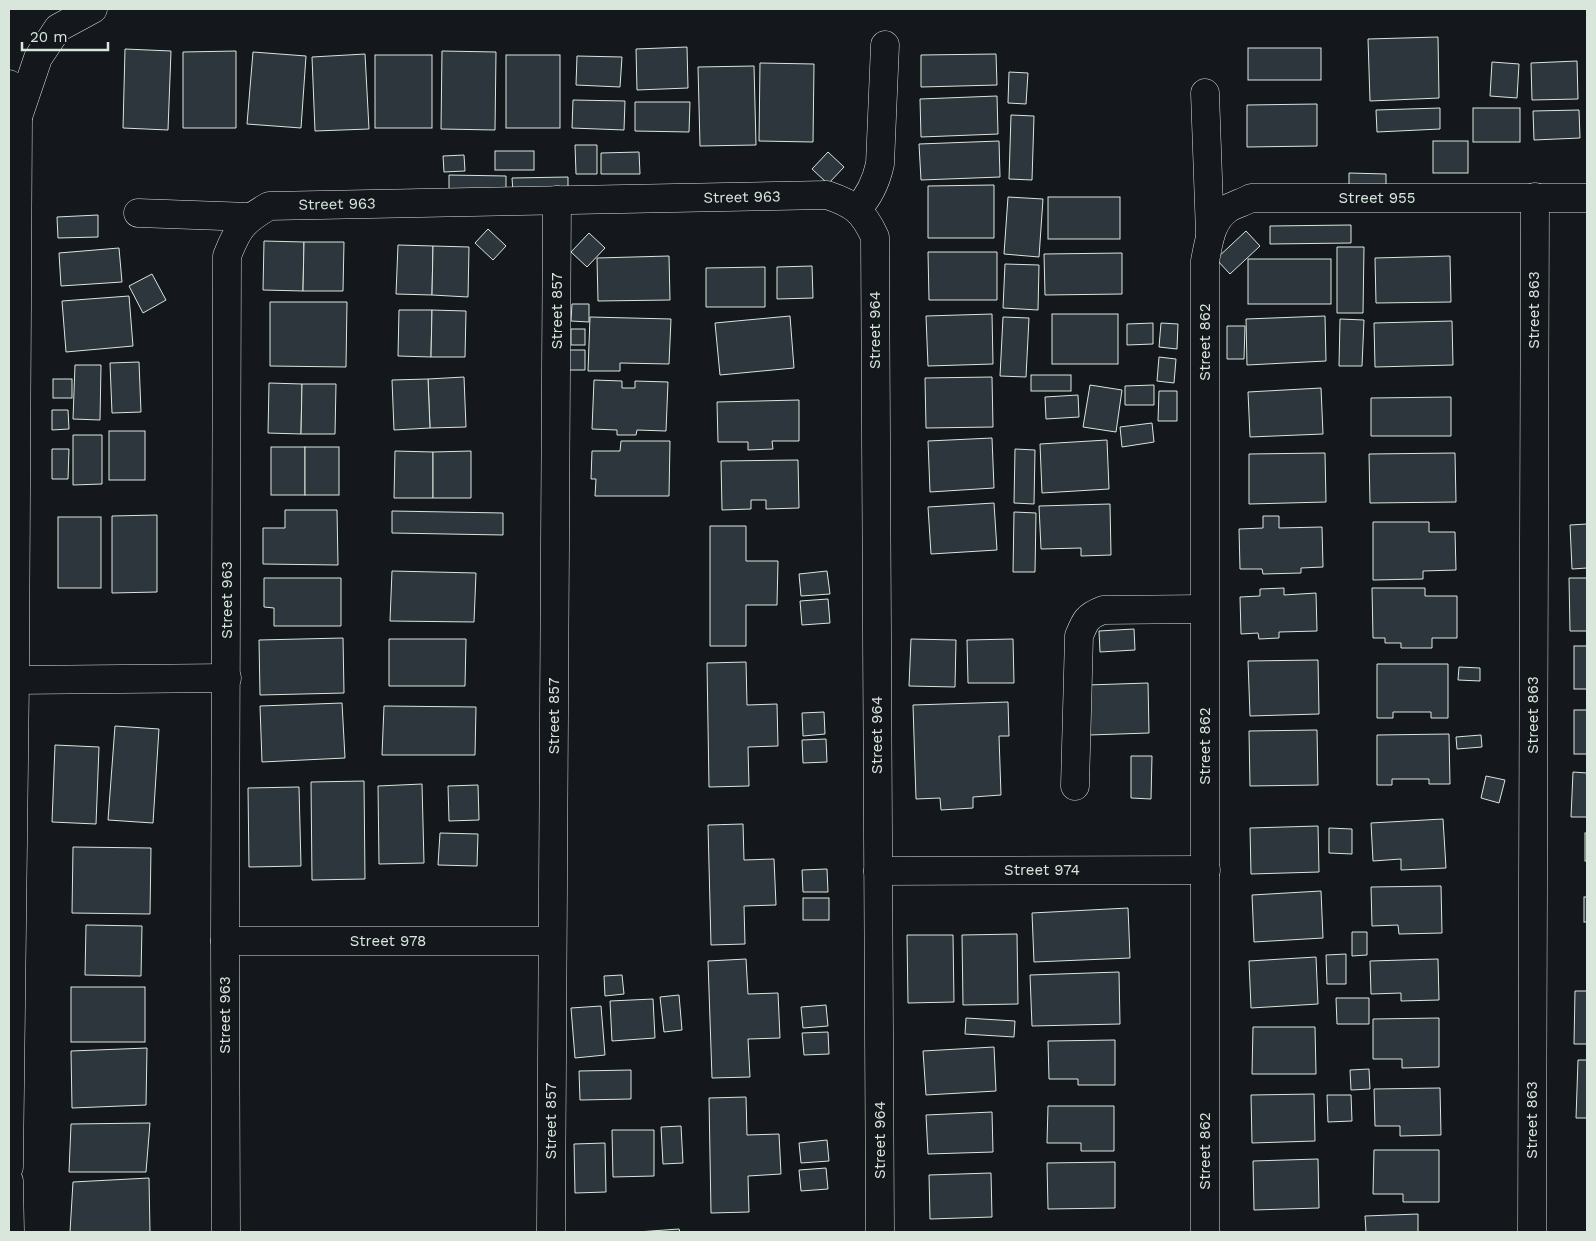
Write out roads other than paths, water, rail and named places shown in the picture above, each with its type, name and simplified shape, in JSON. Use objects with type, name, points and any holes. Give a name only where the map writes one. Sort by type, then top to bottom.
[{"type":"street","points":[[18,117],[38,58],[58,28],[93,9]]},
{"type":"street","points":[[857,210],[867,199],[876,181],[880,164],[885,45]]},
{"type":"street","points":[[9,84],[18,117],[15,680],[9,1167]]},
{"type":"street","points":[[1205,93],[1210,234]]},
{"type":"street","name":"Street 963","points":[[226,1232],[227,256],[235,235],[250,217],[269,206],[827,196],[843,201],[857,210],[868,222],[875,238]]},
{"type":"street","name":"Street 863","points":[[1532,1232],[1535,197]]},
{"type":"street","name":"Street 955","points":[[1205,261],[1210,234],[1218,218],[1229,208],[1251,198],[1587,198]]},
{"type":"street","name":"Street 857","points":[[551,1232],[558,200]]},
{"type":"street","points":[[138,213],[250,217]]},
{"type":"street","name":"Street 964","points":[[875,238],[880,1232]]},
{"type":"street","name":"Street 862","points":[[1205,261],[1205,1232]]},
{"type":"street","points":[[1075,786],[1079,636],[1084,623],[1092,614],[1103,610],[1204,609]]},
{"type":"street","points":[[15,680],[226,678]]},
{"type":"street","name":"Street 974","points":[[878,871],[1206,870]]},
{"type":"street","name":"Street 978","points":[[225,941],[552,941]]},
{"type":"street","points":[[9,1181],[10,1232]]}]
